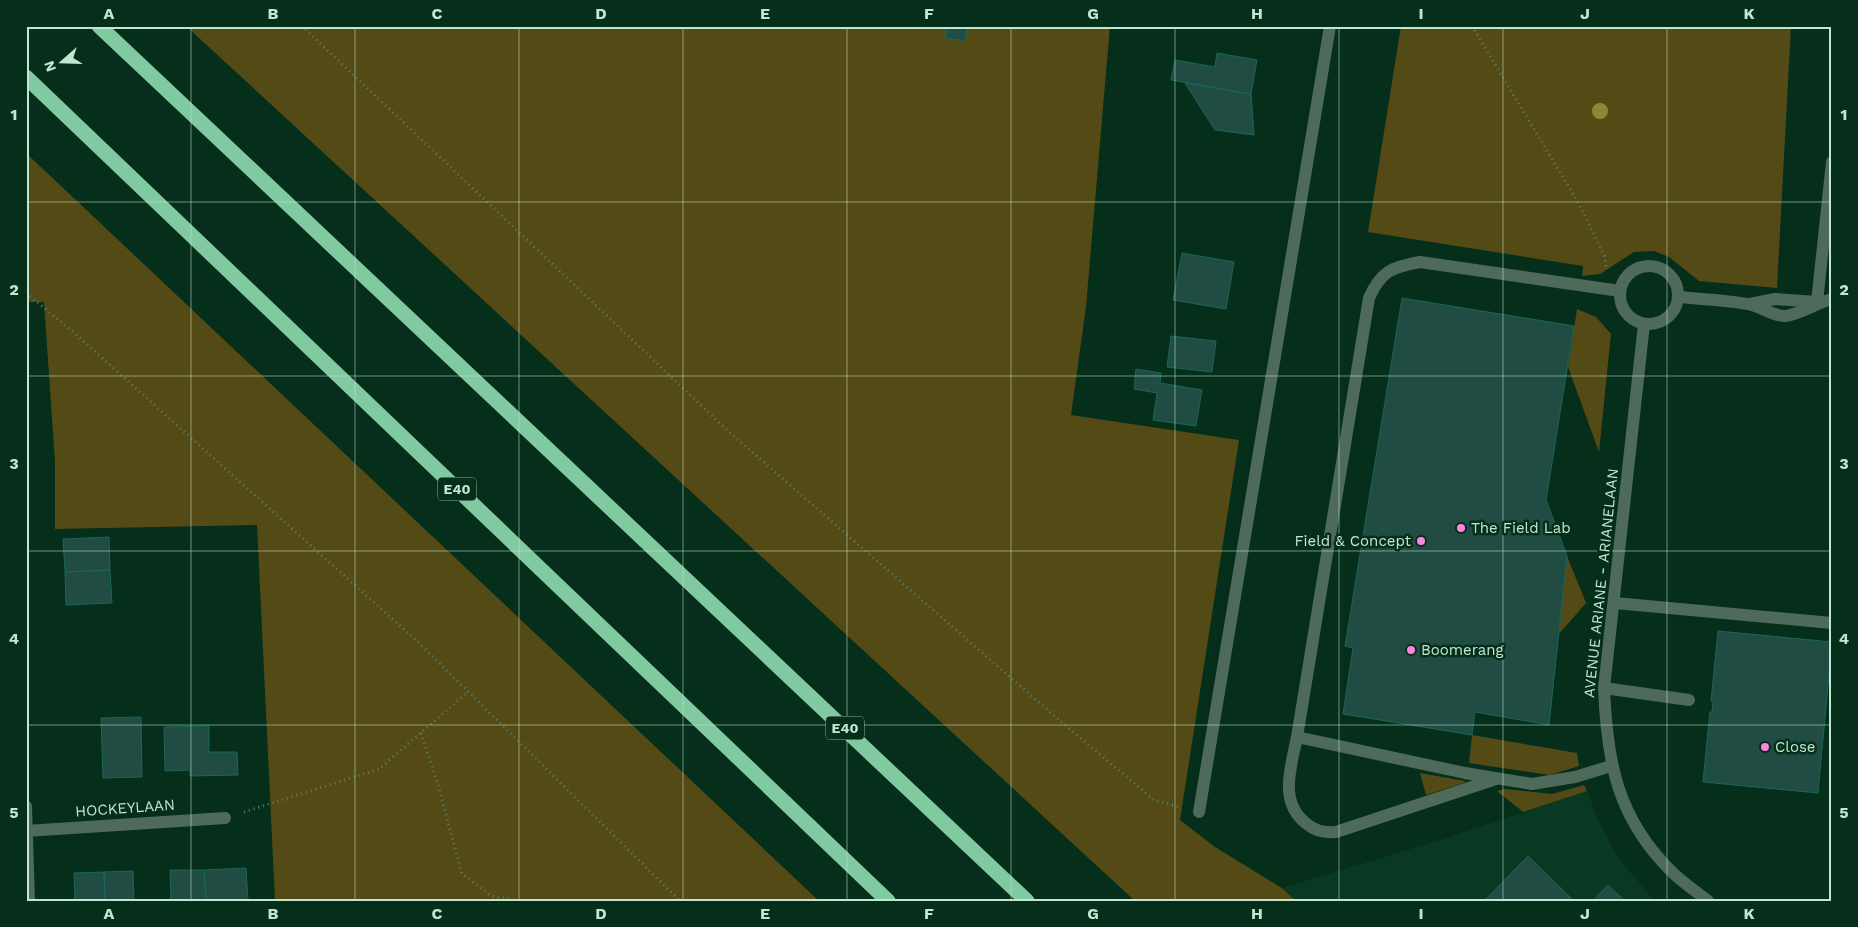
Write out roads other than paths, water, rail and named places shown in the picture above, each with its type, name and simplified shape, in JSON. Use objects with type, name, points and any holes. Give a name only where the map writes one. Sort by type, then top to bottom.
[{"type":"highway","name":"E40","points":[[99,26],[1027,901]]},
{"type":"highway","name":"E40","points":[[26,77],[888,901]]},
{"type":"street","points":[[1199,812],[1330,26]]},
{"type":"street","points":[[1816,302],[1832,162]]},
{"type":"street","points":[[1497,778],[1336,832],[1326,833],[1310,827],[1298,818],[1291,805],[1288,787],[1369,298],[1377,282],[1385,273],[1400,266],[1420,262],[1620,289]]},
{"type":"street","points":[[1650,266],[1667,272],[1674,280],[1678,298],[1671,315],[1663,321],[1644,324],[1628,316],[1620,301],[1620,289],[1632,271],[1650,266]]},
{"type":"street","points":[[1678,298],[1750,304],[1766,312],[1786,316],[1798,313],[1816,302],[1832,299]]},
{"type":"street","name":"AVENUE ARIANE - ARIANELAAN","points":[[1644,324],[1615,603],[1604,688],[1606,734],[1611,766],[1623,802],[1640,832],[1672,872],[1708,901]]},
{"type":"street","points":[[1615,603],[1832,623]]},
{"type":"street","points":[[1604,688],[1689,700]]},
{"type":"street","points":[[1297,737],[1532,784],[1575,777],[1611,766]]},
{"type":"street","points":[[26,806],[29,901]]},
{"type":"street","name":"HOCKEYLAAN","points":[[27,831],[225,818]]},
{"type":"place","name":"The Field Lab","points":[[1461,528]]},
{"type":"place","name":"Field & Concept","points":[[1421,541]]},
{"type":"place","name":"Boomerang","points":[[1411,650]]},
{"type":"place","name":"Close","points":[[1765,747]]}]
